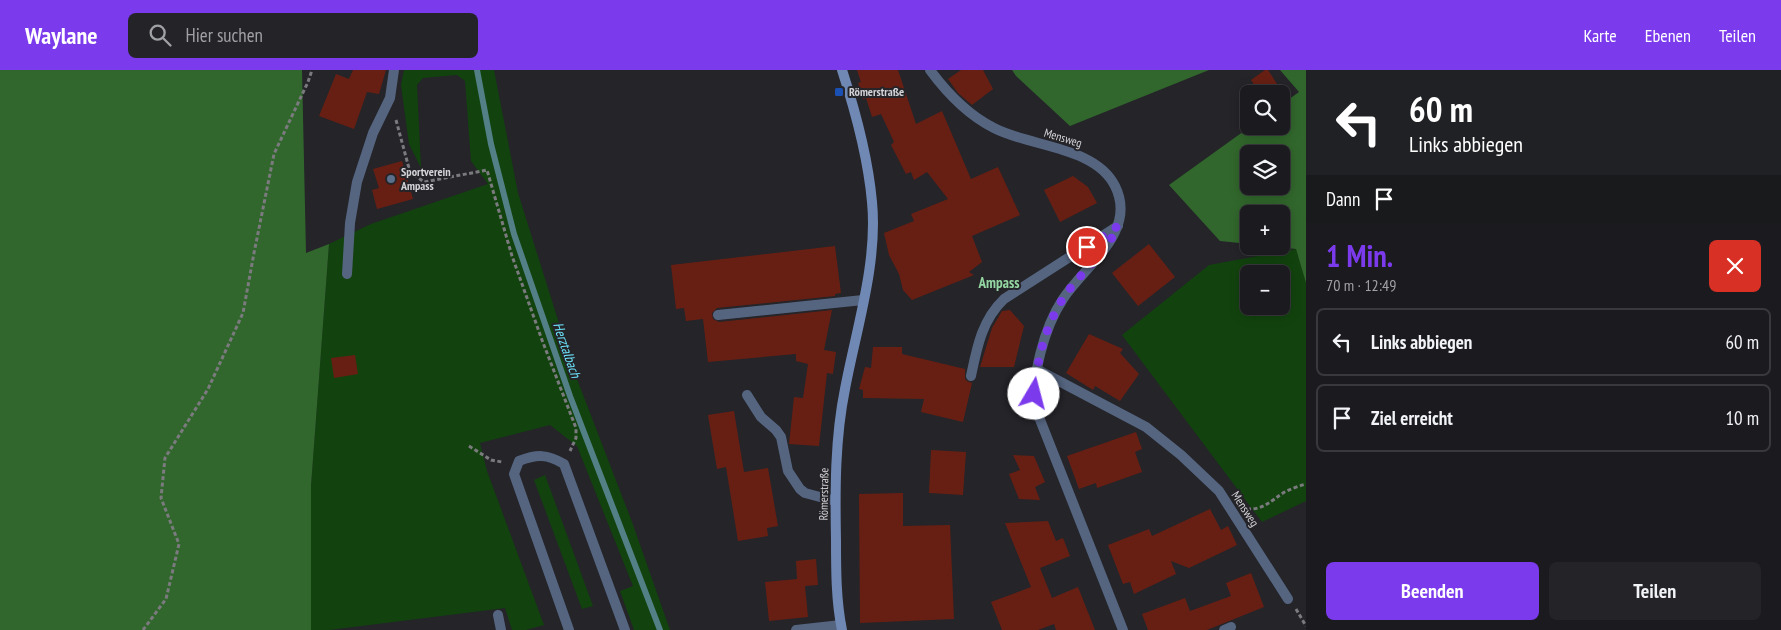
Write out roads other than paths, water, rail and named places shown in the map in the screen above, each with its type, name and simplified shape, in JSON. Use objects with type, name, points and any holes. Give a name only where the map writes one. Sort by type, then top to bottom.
[{"type":"street","points":[[347,274],[350,223],[358,182],[373,133],[390,98],[394,70]]},
{"type":"street","name":"Römerstraße","points":[[796,630],[841,627],[836,564],[835,501],[841,410],[863,300],[872,238],[873,203],[862,139],[842,70]]},
{"type":"street","name":"Mensweg","points":[[930,70],[942,87],[974,115],[993,128],[1077,155],[1098,167],[1110,178],[1117,192],[1120,214],[1118,226]]},
{"type":"street","points":[[1118,226],[1101,252],[1058,306],[1048,326],[1034,394],[1038,412],[1123,630]]},
{"type":"street","points":[[971,376],[980,338],[987,320],[1004,299],[1043,276],[1118,226]]},
{"type":"street","points":[[718,315],[863,300]]},
{"type":"street","name":"Mensweg","points":[[1038,370],[1146,427],[1180,455],[1219,491],[1288,599]]},
{"type":"street","points":[[747,395],[761,417],[781,436],[788,471],[800,489],[806,493],[835,501]]},
{"type":"street","points":[[569,630],[514,474],[519,461],[535,455],[554,458],[564,464],[625,630]]},
{"type":"street","points":[[498,614],[501,630]]},
{"type":"waterway","name":"Herztalbach","points":[[477,70],[491,144],[514,234],[570,396],[660,630]]},
{"type":"place","name":"Römerstraße","points":[[839,92]]},
{"type":"place","name":"Sportverein Ampass","points":[[391,179]]},
{"type":"district","name":"Ampass","points":[[999,283]]}]
